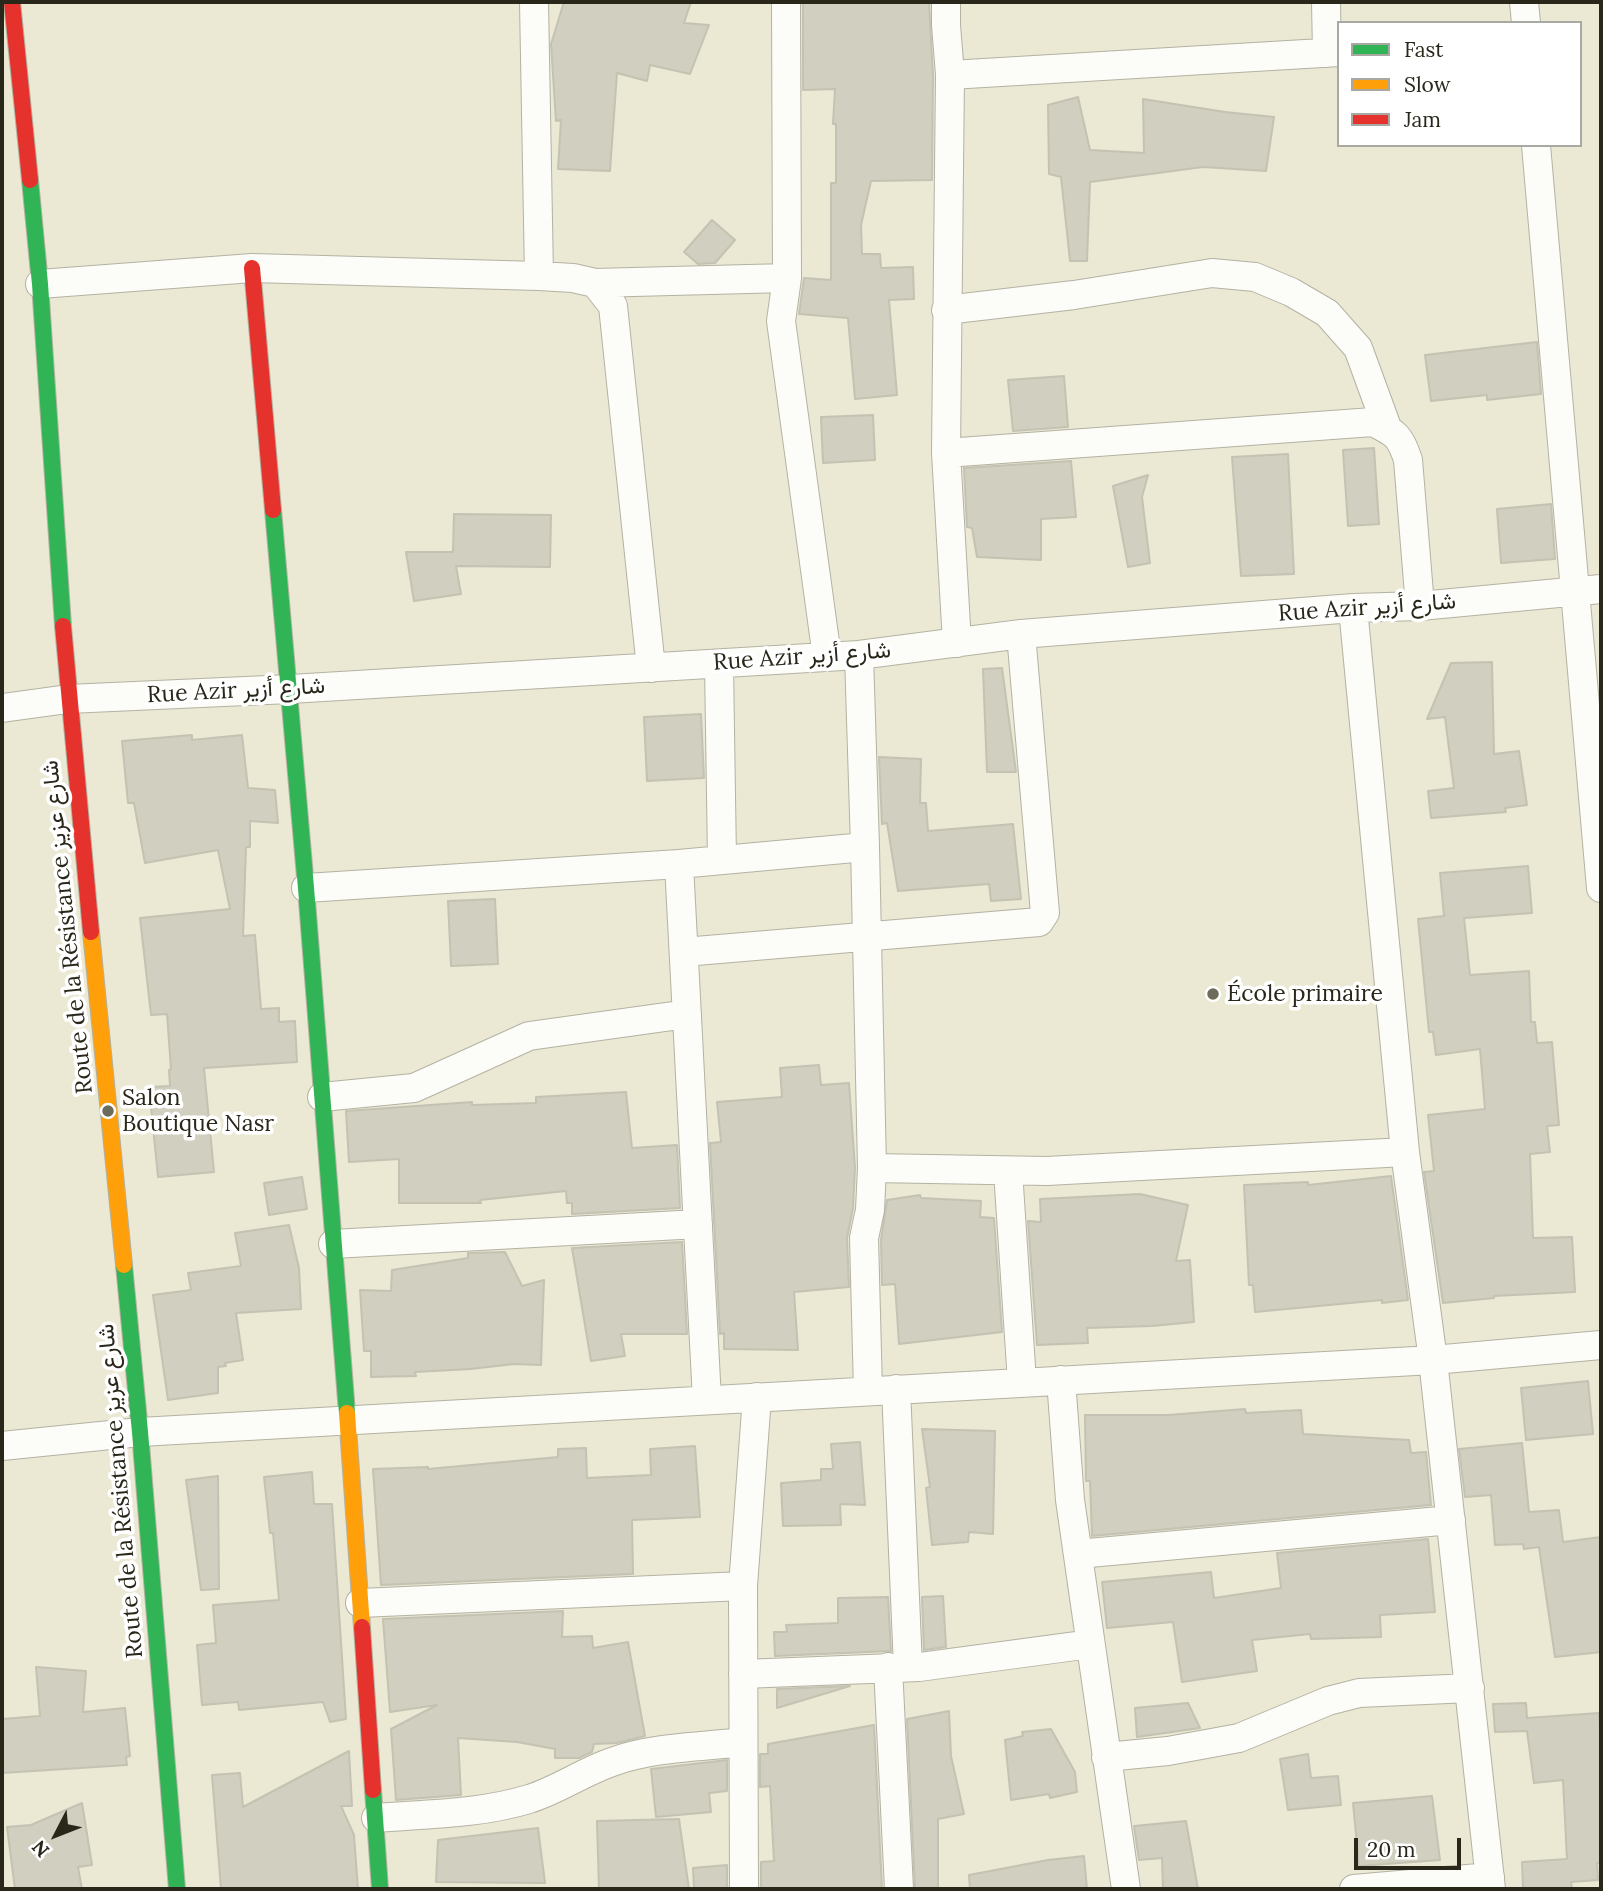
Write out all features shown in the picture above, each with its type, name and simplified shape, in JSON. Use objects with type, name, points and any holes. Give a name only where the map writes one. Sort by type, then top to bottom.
[{"type":"main road","name":"Route de la Résistance شارع عزيز","points":[[12,2],[40,284],[68,699],[140,1432],[177,1889]]},
{"type":"main road","points":[[252,268],[306,888],[348,1422],[380,1889]]},
{"type":"street","points":[[534,2],[539,276]]},
{"type":"street","points":[[786,2],[787,278],[781,321],[827,657]]},
{"type":"street","points":[[946,2],[950,75],[946,453],[957,643]]},
{"type":"street","points":[[950,75],[1333,53],[1326,2]]},
{"type":"street","points":[[1524,2],[1526,21]]},
{"type":"street","points":[[1536,147],[1588,590],[1601,888]]},
{"type":"street","points":[[40,284],[252,268],[539,276],[573,278],[595,283],[787,278]]},
{"type":"street","points":[[946,310],[1074,295],[1212,273],[1255,277],[1291,292],[1326,313],[1358,348],[1388,430]]},
{"type":"street","points":[[595,283],[613,306],[651,668]]},
{"type":"street","points":[[946,453],[1373,422],[1402,441],[1408,460],[1420,606]]},
{"type":"street","name":"Rue Azir شارع أزير","points":[[2,708],[68,699],[859,656],[1021,634],[1353,608],[1420,606],[1588,590]]},
{"type":"street","points":[[1353,608],[1405,1152],[1433,1360],[1491,1883],[1354,1889]]},
{"type":"street","points":[[684,952],[1039,922],[1045,913],[1021,634]]},
{"type":"street","points":[[859,656],[872,1168],[870,1210],[864,1238],[867,1391]]},
{"type":"street","points":[[719,664],[722,860]]},
{"type":"street","points":[[306,888],[680,864],[865,847]]},
{"type":"street","points":[[680,864],[707,1401]]},
{"type":"street","points":[[322,1097],[414,1088],[528,1036],[687,1014]]},
{"type":"street","points":[[872,1168],[1047,1171],[1405,1152]]},
{"type":"street","points":[[1008,1171],[1022,1382]]},
{"type":"street","points":[[333,1244],[698,1224]]},
{"type":"street","points":[[2,1447],[140,1432],[1433,1360],[1601,1345]]},
{"type":"street","points":[[1061,1380],[1070,1500],[1126,1889]]},
{"type":"street","points":[[896,1389],[899,1889]]},
{"type":"street","points":[[744,1889],[743,1586],[757,1397]]},
{"type":"street","points":[[1078,1554],[1451,1520]]},
{"type":"street","points":[[359,1603],[743,1586]]},
{"type":"street","points":[[743,1674],[898,1667],[1090,1644]]},
{"type":"street","points":[[1106,1758],[1167,1751],[1239,1738],[1328,1701],[1359,1693],[1470,1688]]},
{"type":"street","points":[[376,1818],[481,1809],[529,1799],[610,1762],[636,1754],[743,1742]]},
{"type":"building","points":[[564,2],[691,2],[684,23],[709,25],[690,74],[650,65],[647,81],[617,73],[610,171],[558,169],[561,120],[556,121],[551,44]]},
{"type":"building","points":[[803,2],[929,2],[933,76],[932,180],[871,181],[861,225],[862,254],[880,254],[881,268],[913,267],[914,299],[889,300],[897,395],[855,399],[848,318],[799,314],[804,278],[831,280],[831,183],[836,183],[836,124],[833,124],[835,89],[803,90]]},
{"type":"building","points":[[1078,97],[1090,150],[1144,153],[1143,99],[1274,117],[1266,171],[1203,167],[1090,182],[1087,261],[1070,261],[1061,177],[1049,174],[1048,105]]},
{"type":"building","points":[[712,220],[735,240],[715,263],[698,264],[684,252]]},
{"type":"building","points":[[1537,342],[1541,394],[1487,400],[1487,395],[1431,401],[1425,355]]},
{"type":"building","points":[[1064,376],[1068,427],[1013,431],[1008,380]]},
{"type":"building","points":[[873,415],[875,460],[823,463],[821,417]]},
{"type":"building","points":[[1374,448],[1379,524],[1348,526],[1343,450]]},
{"type":"building","points":[[1288,454],[1294,574],[1241,576],[1232,457]]},
{"type":"building","points":[[1071,461],[1076,517],[1041,519],[1041,560],[977,557],[972,528],[967,527],[964,468]]},
{"type":"building","points":[[1148,475],[1142,497],[1150,563],[1128,567],[1113,486]]},
{"type":"building","points":[[1551,504],[1555,559],[1501,563],[1497,509]]},
{"type":"building","points":[[454,514],[551,515],[550,567],[456,566],[461,594],[414,601],[406,552],[453,552]]},
{"type":"building","points":[[1492,662],[1494,754],[1519,751],[1527,805],[1505,808],[1506,812],[1431,818],[1428,791],[1454,788],[1445,717],[1427,719],[1451,663]]},
{"type":"building","points":[[1002,668],[1016,772],[987,772],[983,669]]},
{"type":"building","points":[[701,714],[704,778],[647,781],[644,717]]},
{"type":"building","points":[[192,735],[192,740],[242,735],[248,788],[275,790],[278,823],[250,821],[250,847],[246,847],[243,936],[255,935],[261,1009],[279,1008],[279,1022],[295,1021],[297,1062],[204,1068],[214,1172],[158,1177],[149,1087],[170,1086],[171,1069],[167,1014],[151,1015],[140,918],[230,909],[218,850],[145,863],[134,803],[128,803],[122,741]]},
{"type":"building","points":[[879,757],[921,759],[920,803],[926,803],[928,831],[1013,824],[1021,899],[991,901],[989,884],[898,891],[887,823],[882,824]]},
{"type":"building","points":[[1528,866],[1532,913],[1464,918],[1470,975],[1529,971],[1531,1022],[1535,1022],[1537,1043],[1552,1042],[1559,1125],[1547,1126],[1550,1152],[1530,1154],[1533,1238],[1572,1237],[1575,1292],[1494,1296],[1443,1303],[1424,1172],[1434,1171],[1428,1115],[1485,1109],[1480,1049],[1436,1055],[1433,1032],[1429,1032],[1418,919],[1444,916],[1440,873]]},
{"type":"building","points":[[495,899],[498,964],[451,966],[448,901]]},
{"type":"building","points":[[819,1065],[821,1085],[849,1083],[855,1168],[853,1208],[847,1238],[849,1287],[794,1292],[798,1350],[724,1349],[724,1333],[720,1334],[710,1143],[721,1142],[717,1102],[782,1097],[780,1068]]},
{"type":"building","points":[[626,1092],[632,1148],[677,1145],[680,1208],[572,1214],[572,1203],[567,1203],[566,1191],[480,1200],[481,1203],[399,1203],[399,1159],[349,1162],[346,1111],[472,1102],[472,1105],[536,1103],[536,1097]]},
{"type":"building","points":[[1391,1176],[1408,1300],[1255,1312],[1253,1285],[1249,1285],[1244,1185],[1308,1182],[1308,1185]]},
{"type":"building","points":[[302,1177],[307,1209],[269,1215],[264,1183]]},
{"type":"building","points":[[1140,1194],[1188,1205],[1176,1261],[1190,1260],[1194,1322],[1087,1328],[1088,1343],[1037,1345],[1028,1221],[1041,1222],[1040,1199]]},
{"type":"building","points":[[920,1195],[921,1198],[981,1201],[980,1217],[994,1218],[1002,1332],[899,1344],[895,1284],[882,1285],[881,1240],[887,1200]]},
{"type":"building","points":[[289,1225],[299,1268],[301,1309],[236,1313],[243,1360],[218,1367],[218,1393],[168,1400],[153,1295],[191,1290],[188,1273],[241,1266],[235,1233]]},
{"type":"building","points":[[682,1242],[687,1334],[621,1334],[625,1356],[591,1361],[572,1248]]},
{"type":"building","points":[[505,1252],[522,1286],[544,1280],[541,1365],[514,1364],[415,1372],[416,1376],[371,1377],[371,1351],[364,1351],[360,1290],[391,1291],[392,1270],[468,1258],[468,1253]]},
{"type":"building","points":[[1588,1381],[1593,1434],[1526,1440],[1521,1388]]},
{"type":"building","points":[[1245,1409],[1246,1413],[1301,1410],[1303,1434],[1409,1440],[1411,1453],[1426,1452],[1431,1505],[1092,1536],[1090,1481],[1086,1481],[1085,1415],[1168,1415]]},
{"type":"building","points":[[922,1429],[995,1431],[993,1534],[969,1532],[968,1542],[932,1545],[926,1488],[930,1487]]},
{"type":"building","points":[[860,1442],[865,1505],[840,1504],[841,1525],[783,1526],[781,1483],[821,1480],[821,1469],[833,1469],[831,1444]]},
{"type":"building","points":[[1522,1443],[1529,1512],[1559,1510],[1563,1542],[1601,1537],[1601,1652],[1555,1657],[1539,1547],[1524,1549],[1523,1544],[1495,1545],[1491,1495],[1465,1497],[1459,1449]]},
{"type":"building","points":[[695,1446],[700,1517],[632,1520],[633,1574],[381,1585],[373,1469],[428,1469],[558,1457],[558,1449],[586,1448],[587,1478],[651,1475],[650,1449]]},
{"type":"building","points":[[312,1472],[314,1504],[332,1504],[346,1719],[330,1722],[323,1702],[239,1710],[238,1702],[202,1705],[197,1645],[216,1643],[213,1605],[279,1600],[273,1533],[270,1533],[264,1477]]},
{"type":"building","points":[[218,1476],[219,1589],[201,1590],[186,1480]]},
{"type":"building","points":[[1428,1539],[1435,1612],[1380,1615],[1381,1637],[1311,1639],[1310,1634],[1252,1640],[1257,1671],[1182,1682],[1173,1622],[1107,1628],[1102,1582],[1211,1572],[1214,1598],[1281,1588],[1277,1553]]},
{"type":"building","points":[[943,1596],[946,1647],[924,1650],[922,1597]]},
{"type":"building","points":[[888,1597],[891,1651],[775,1656],[774,1632],[787,1632],[786,1625],[838,1623],[838,1598]]},
{"type":"building","points":[[563,1611],[562,1637],[592,1636],[593,1648],[628,1642],[645,1736],[617,1743],[594,1744],[592,1752],[579,1758],[555,1758],[555,1749],[517,1742],[458,1738],[461,1795],[396,1800],[391,1729],[437,1705],[390,1712],[383,1619]]},
{"type":"building","points":[[36,1667],[86,1671],[83,1712],[125,1708],[130,1756],[126,1757],[127,1765],[2,1773],[2,1719],[40,1716]]},
{"type":"building","points":[[850,1686],[777,1708],[777,1689]]},
{"type":"building","points":[[1188,1703],[1200,1728],[1137,1737],[1135,1708]]},
{"type":"building","points":[[1526,1703],[1527,1718],[1599,1713],[1601,1863],[1597,1863],[1598,1880],[1571,1882],[1572,1889],[1523,1889],[1522,1862],[1567,1859],[1563,1780],[1534,1783],[1527,1731],[1495,1732],[1493,1704]]},
{"type":"building","points":[[949,1711],[951,1756],[964,1814],[938,1819],[938,1889],[915,1889],[907,1719]]},
{"type":"building","points":[[874,1725],[882,1889],[761,1889],[761,1862],[774,1861],[770,1786],[760,1787],[760,1754],[768,1754],[768,1744]]},
{"type":"building","points":[[1051,1729],[1075,1772],[1077,1792],[1050,1798],[1049,1794],[1011,1800],[1005,1740],[1023,1736],[1022,1732]]},
{"type":"building","points":[[349,1751],[352,1806],[341,1806],[354,1835],[358,1889],[221,1889],[212,1775],[240,1773],[243,1807]]},
{"type":"building","points":[[1308,1754],[1311,1778],[1338,1776],[1341,1805],[1288,1810],[1280,1759]]},
{"type":"building","points":[[727,1760],[727,1791],[709,1793],[711,1812],[656,1817],[651,1769]]},
{"type":"building","points":[[1432,1796],[1440,1860],[1359,1866],[1353,1803]]},
{"type":"building","points":[[82,1803],[92,1865],[78,1867],[82,1889],[15,1889],[7,1827],[31,1825]]},
{"type":"building","points":[[679,1819],[689,1889],[599,1889],[597,1821]]},
{"type":"building","points":[[1186,1821],[1198,1889],[1163,1889],[1162,1858],[1139,1860],[1134,1826]]},
{"type":"building","points":[[538,1828],[545,1883],[436,1882],[438,1840]]},
{"type":"building","points":[[1084,1856],[1087,1889],[970,1889],[969,1875]]},
{"type":"building","points":[[727,1865],[727,1889],[694,1889],[693,1868]]},
{"type":"traffic: fast","points":[[30,180],[40,284],[63,626]]},
{"type":"traffic: fast","points":[[273,510],[347,1413]]},
{"type":"traffic: fast","points":[[124,1265],[177,1889]]},
{"type":"traffic: fast","points":[[373,1790],[380,1889]]},
{"type":"traffic: slow","points":[[91,932],[124,1265]]},
{"type":"traffic: slow","points":[[347,1413],[362,1627]]},
{"type":"traffic: jam","points":[[12,2],[30,180]]},
{"type":"traffic: jam","points":[[252,268],[273,510]]},
{"type":"traffic: jam","points":[[63,626],[91,932]]},
{"type":"traffic: jam","points":[[362,1627],[373,1790]]},
{"type":"place","name":"École primaire","points":[[1213,994]]},
{"type":"place","name":"Salon Boutique Nasr","points":[[108,1111]]}]
